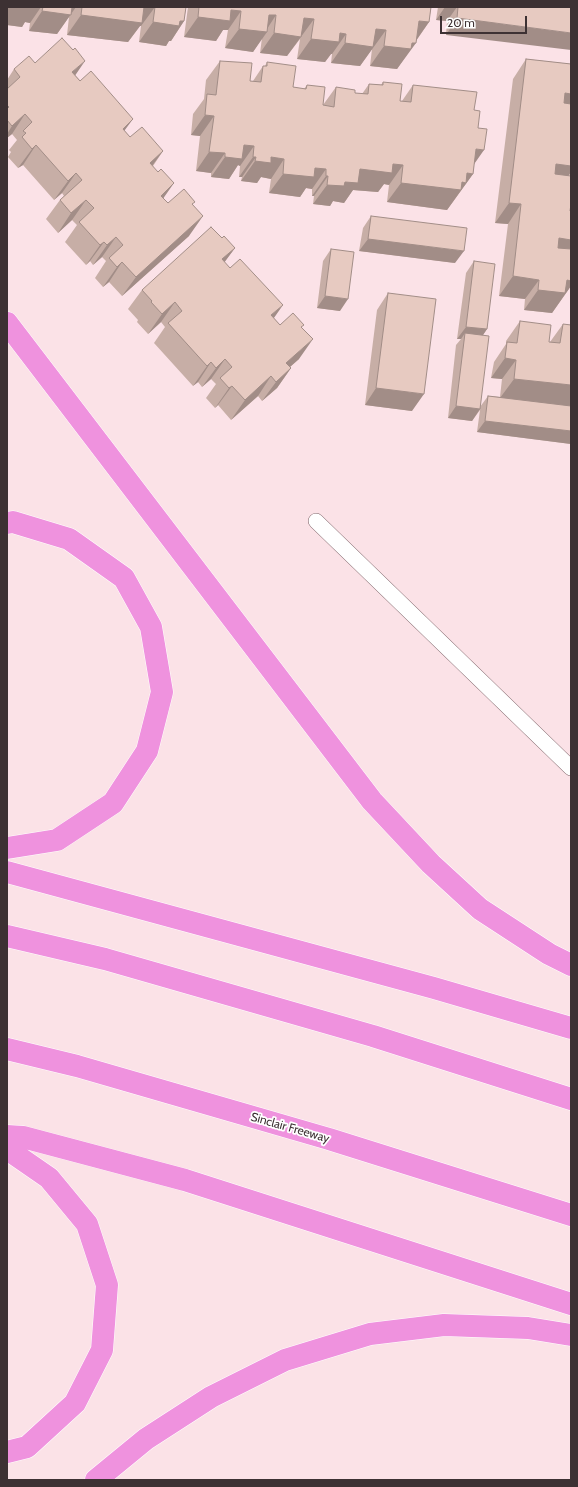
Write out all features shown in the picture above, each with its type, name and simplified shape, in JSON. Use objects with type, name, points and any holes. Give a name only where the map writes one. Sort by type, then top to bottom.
[{"type":"highway","points":[[7,323],[372,801],[431,864],[480,909],[549,954],[571,965]]},
{"type":"highway","points":[[7,523],[13,522],[70,539],[124,578],[152,627],[162,692],[147,751],[114,803],[57,840],[7,848]]},
{"type":"highway","points":[[7,872],[434,988],[571,1028]]},
{"type":"highway","points":[[7,936],[105,959],[365,1033],[571,1099]]},
{"type":"highway","name":"Sinclair Freeway","points":[[7,1049],[77,1066],[328,1139],[571,1215]]},
{"type":"highway","points":[[7,1136],[22,1137],[185,1180],[571,1304]]},
{"type":"highway","points":[[7,1149],[49,1178],[87,1224],[107,1285],[102,1350],[75,1403],[27,1447],[7,1452]]},
{"type":"highway","points":[[96,1480],[146,1439],[204,1401],[284,1360],[370,1334],[444,1325],[528,1328],[571,1335]]},
{"type":"lane","points":[[316,521],[571,768]]},
{"type":"building","points":[[43,7],[72,7],[71,15],[42,11]]},
{"type":"building","points":[[82,7],[144,7],[142,23],[81,15]]},
{"type":"building","points":[[155,7],[186,7],[184,21],[180,21],[179,26],[153,22]]},
{"type":"building","points":[[199,7],[431,7],[429,22],[419,21],[416,43],[412,43],[411,49],[384,46],[386,30],[376,29],[373,47],[345,43],[346,34],[340,33],[339,42],[311,39],[314,19],[304,18],[301,37],[274,33],[276,15],[269,15],[267,32],[239,29],[241,11],[231,10],[230,21],[198,17]]},
{"type":"building","points":[[458,7],[571,7],[571,33],[457,18]]},
{"type":"building","points":[[62,38],[73,50],[75,48],[85,61],[72,72],[80,81],[91,71],[133,119],[123,129],[130,137],[142,127],[163,151],[150,163],[158,172],[161,169],[174,183],[161,196],[168,203],[184,189],[195,202],[192,204],[203,216],[136,277],[122,262],[117,267],[109,258],[123,245],[116,237],[107,245],[104,242],[100,245],[79,222],[94,208],[86,200],[71,213],[60,200],[82,180],[76,173],[68,181],[36,145],[32,149],[22,137],[26,133],[23,131],[32,122],[25,114],[12,126],[7,120],[7,109],[9,107],[7,105],[7,89],[20,77],[14,69],[29,56],[35,63]]},
{"type":"building","points":[[526,59],[571,64],[571,94],[565,93],[564,103],[571,104],[571,166],[556,164],[555,174],[571,176],[571,240],[559,238],[558,248],[571,249],[571,281],[567,280],[565,293],[538,290],[539,280],[513,276],[521,204],[509,203]]},
{"type":"building","points":[[220,61],[252,63],[250,81],[261,82],[263,66],[267,66],[267,62],[296,66],[293,87],[306,89],[307,85],[325,87],[323,105],[334,107],[336,87],[355,90],[355,93],[368,94],[369,84],[383,85],[383,82],[402,84],[400,101],[411,102],[413,85],[477,92],[474,110],[480,111],[478,128],[487,129],[484,150],[476,149],[473,174],[467,173],[466,183],[462,182],[461,190],[401,183],[403,165],[393,164],[392,173],[360,169],[358,183],[345,182],[344,186],[327,185],[328,176],[326,176],[326,169],[315,168],[314,177],[283,174],[284,159],[271,157],[271,163],[255,161],[256,157],[253,157],[254,146],[244,145],[242,159],[225,157],[225,153],[209,152],[214,116],[205,115],[207,94],[216,95]]},
{"type":"building","points":[[371,216],[467,228],[464,251],[368,239]]},
{"type":"building","points":[[211,227],[222,238],[224,236],[235,248],[222,259],[230,268],[240,259],[283,305],[271,315],[280,325],[293,313],[304,325],[301,327],[313,339],[286,363],[291,368],[276,382],[271,376],[245,400],[232,386],[229,388],[220,378],[232,367],[225,359],[216,368],[211,362],[207,366],[168,323],[182,311],[175,302],[162,314],[142,290]]},
{"type":"building","points":[[331,249],[354,252],[348,299],[325,296]]},
{"type":"building","points":[[474,261],[495,264],[487,329],[466,327]]},
{"type":"building","points":[[388,293],[436,299],[424,394],[376,388]]},
{"type":"building","points":[[520,321],[551,325],[549,342],[560,343],[563,324],[571,325],[571,385],[514,379],[516,360],[505,358],[507,342],[517,343]]},
{"type":"building","points":[[465,333],[489,336],[480,409],[456,406]]},
{"type":"building","points":[[488,396],[571,406],[571,431],[485,421]]}]
